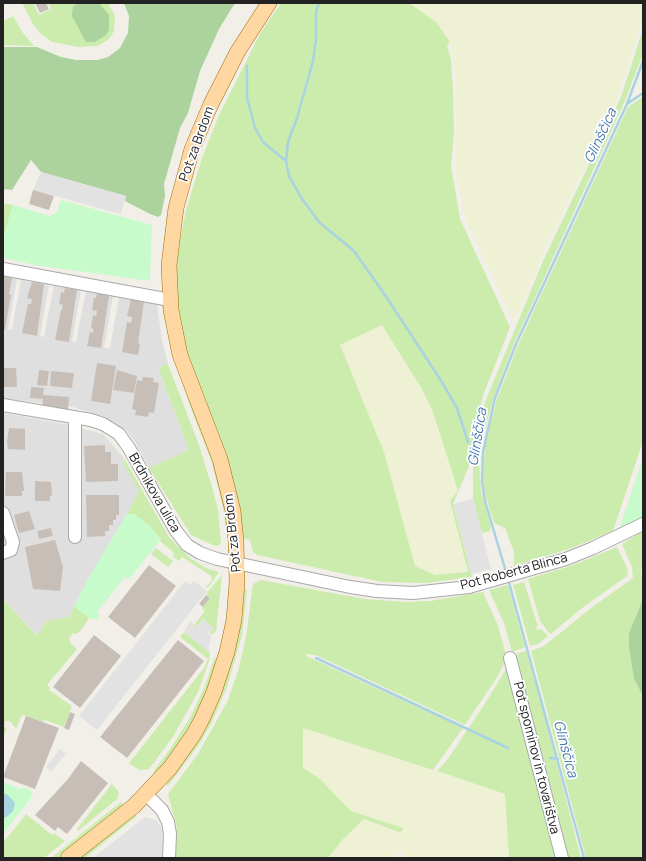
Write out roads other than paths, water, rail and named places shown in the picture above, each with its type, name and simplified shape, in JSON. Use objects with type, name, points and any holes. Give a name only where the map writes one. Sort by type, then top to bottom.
[{"type":"main road","name":"Pot za Brdom","points":[[68,858],[146,794],[170,768],[194,734],[214,692],[224,665],[234,620],[238,563],[233,511],[225,476],[210,432],[184,368],[177,344],[170,300],[170,242],[176,208],[187,163],[211,104],[234,58],[269,3]]},
{"type":"street","points":[[3,269],[170,300]]},
{"type":"street","name":"Brdnikova ulica","points":[[3,405],[75,417],[103,424],[119,434],[129,448],[176,531],[187,545],[208,557],[238,563]]},
{"type":"street","points":[[75,417],[75,537]]},
{"type":"street","points":[[3,513],[13,542],[11,550],[4,553]]},
{"type":"street","name":"Pot Roberta Blinca","points":[[238,563],[350,586],[403,593],[469,587],[516,574],[593,548],[643,524]]},
{"type":"street","name":"Pot spominov in tovarištva","points":[[510,658],[562,858]]},
{"type":"street","points":[[146,794],[162,810],[168,822],[170,834],[169,858]]},
{"type":"water","points":[[3,793],[8,795],[15,803],[13,811],[8,816],[3,818]]},
{"type":"waterway","name":"Glinščica","points":[[319,3],[316,12],[316,39],[313,61],[297,118],[288,142],[286,161],[289,176],[302,199],[319,222],[354,251],[383,292],[440,379],[457,408],[468,442]]},
{"type":"waterway","name":"Glinščica","points":[[506,572],[485,501],[482,481],[483,452],[495,398],[516,344],[627,104],[643,61]]},
{"type":"waterway","points":[[247,66],[247,97],[255,128],[263,142],[286,161]]},
{"type":"waterway","points":[[627,104],[643,93]]},
{"type":"waterway","name":"Glinščica","points":[[508,579],[584,858]]},
{"type":"waterway","points":[[316,658],[508,748]]},
{"type":"waterway","name":"Glinščica","points":[[550,758],[558,759]]}]
